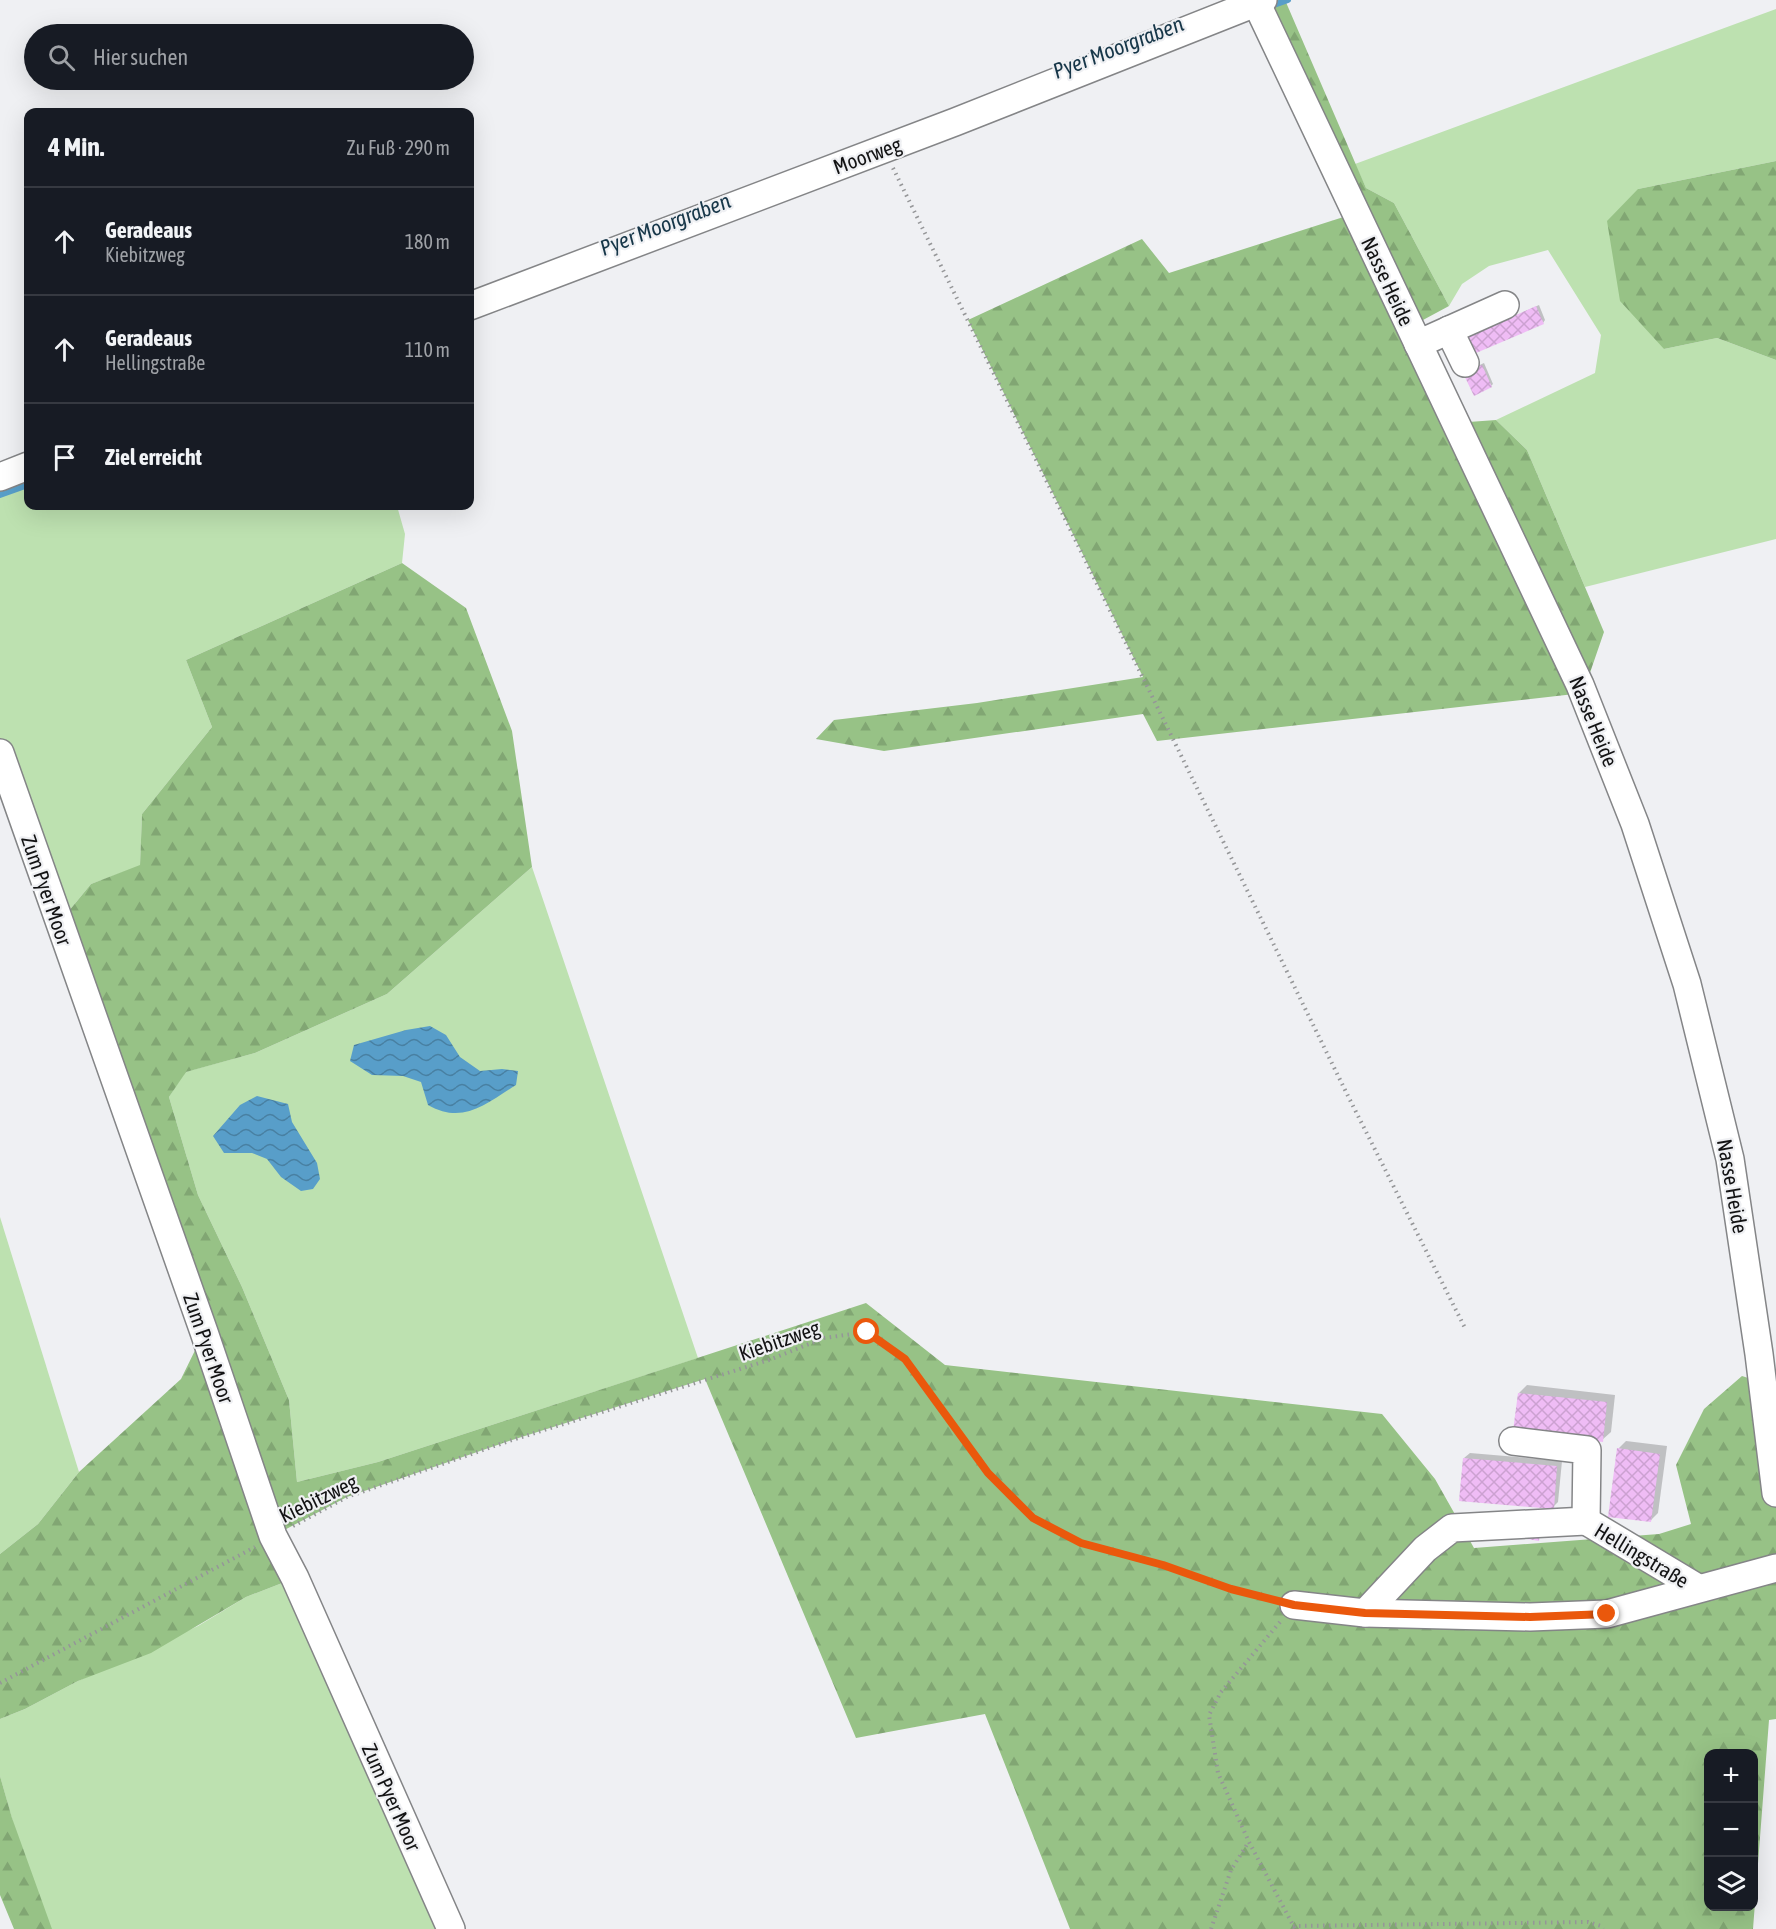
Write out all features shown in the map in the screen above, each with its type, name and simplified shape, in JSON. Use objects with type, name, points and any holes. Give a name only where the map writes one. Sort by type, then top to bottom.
[{"type":"street","name":"Moorweg","points":[[474,304],[955,122],[1258,1]]},
{"type":"street","name":"Nasse Heide","points":[[1258,1],[1580,685],[1635,824],[1683,974],[1730,1159],[1759,1354],[1776,1493]]},
{"type":"street","points":[[1418,344],[1505,305]]},
{"type":"street","points":[[1449,330],[1465,363]]},
{"type":"street","points":[[0,477],[24,468]]},
{"type":"street","name":"Zum Pyer Moor","points":[[0,753],[200,1320],[273,1536],[295,1578],[451,1929]]},
{"type":"street","points":[[1365,1613],[1425,1549],[1452,1528],[1586,1521],[1587,1450],[1513,1441]]},
{"type":"street","name":"Hellingstraße","points":[[1586,1521],[1698,1588]]},
{"type":"street","name":"Hellingstraße","points":[[1294,1605],[1365,1613],[1530,1617],[1607,1614],[1776,1568]]},
{"type":"path","points":[[883,149],[1466,1330]]},
{"type":"path","name":"Kiebitzweg","points":[[0,1683],[347,1497],[509,1441],[769,1360],[824,1338],[867,1332],[905,1359],[988,1473],[1033,1518],[1081,1543],[1163,1565],[1231,1589],[1294,1605]]},
{"type":"path","points":[[1294,1605],[1221,1692],[1209,1715],[1218,1773],[1249,1842],[1294,1927],[1588,1922],[1601,1926],[1603,1929]]},
{"type":"path","points":[[1211,1929],[1231,1870],[1249,1842]]},
{"type":"green space","points":[[1263,0],[1285,0],[1366,188],[1394,203],[1449,306],[1410,327],[1455,423],[1496,420],[1527,450],[1604,632],[1583,693],[1157,741],[1143,714],[884,751],[816,739],[834,720],[977,703],[1143,677],[968,320],[1142,239],[1169,273],[1356,213]]},
{"type":"green space","points":[[1776,9],[1776,161],[1638,189],[1664,349],[1717,338],[1776,360],[1776,539],[1585,587],[1527,450],[1496,420],[1595,373],[1601,335],[1548,250],[1489,266],[1462,284],[1449,306],[1394,203],[1366,188],[1355,164]]},
{"type":"green space","points":[[1776,161],[1776,360],[1717,338],[1664,349],[1620,301],[1607,221],[1638,189]]},
{"type":"green space","points":[[24,468],[24,510],[398,510],[405,534],[402,563],[186,660],[212,727],[142,814],[140,866],[91,884],[59,923],[0,753],[0,477]]},
{"type":"green space","points":[[402,563],[466,608],[512,731],[532,867],[387,994],[255,1053],[186,1072],[169,1097],[198,1195],[242,1287],[289,1400],[297,1482],[378,1462],[866,1303],[945,1365],[1382,1414],[1435,1479],[1474,1548],[1659,1534],[1691,1524],[1676,1465],[1704,1409],[1742,1376],[1776,1387],[1776,1719],[1769,1720],[1758,1864],[1758,1749],[1704,1749],[1704,1911],[1754,1911],[1753,1929],[1070,1929],[985,1714],[856,1738],[705,1379],[509,1441],[347,1497],[273,1536],[295,1578],[246,1597],[151,1653],[78,1681],[25,1709],[0,1719],[0,1554],[38,1524],[79,1472],[181,1379],[204,1332],[59,923],[91,884],[140,865],[142,814],[212,727],[186,660]]},
{"type":"green space","points":[[532,867],[698,1358],[378,1462],[297,1482],[289,1400],[242,1287],[198,1195],[169,1097],[185,1072],[255,1053],[387,994]]},
{"type":"green space","points":[[0,1217],[79,1472],[38,1524],[0,1554]]},
{"type":"green space","points":[[295,1578],[451,1929],[43,1929],[0,1776],[0,1719],[198,1626],[246,1597]]},
{"type":"green space","points":[[0,1776],[12,1818],[52,1929],[14,1929],[0,1895]]},
{"type":"water","points":[[430,1026],[446,1035],[460,1057],[480,1071],[502,1069],[518,1071],[516,1085],[474,1110],[452,1113],[428,1105],[421,1082],[403,1076],[372,1075],[350,1061],[354,1045],[406,1030]]},
{"type":"water","points":[[257,1096],[288,1104],[292,1122],[317,1163],[320,1179],[313,1189],[301,1191],[281,1177],[267,1159],[252,1153],[224,1153],[213,1136],[240,1105]]},
{"type":"building","points":[[1536,306],[1544,324],[1469,356],[1458,331],[1511,308],[1514,316]]},
{"type":"building","points":[[1482,365],[1492,387],[1474,396],[1463,373]]},
{"type":"building","points":[[1518,1393],[1607,1402],[1603,1442],[1513,1431]]},
{"type":"building","points":[[1617,1448],[1660,1454],[1651,1522],[1608,1517]]},
{"type":"building","points":[[1463,1458],[1557,1466],[1554,1509],[1459,1501]]},
{"type":"building","points":[[1528,1530],[1540,1532],[1539,1541],[1527,1539]]},
{"type":"waterway","name":"Pyer Moorgraben","points":[[1274,5],[1288,0]]},
{"type":"waterway","name":"Pyer Moorgraben","points":[[0,495],[24,486]]},
{"type":"route","points":[[867,1332],[905,1359],[988,1473],[1033,1518],[1081,1543],[1163,1565],[1231,1589],[1294,1605],[1365,1613],[1530,1617],[1607,1614]]}]
